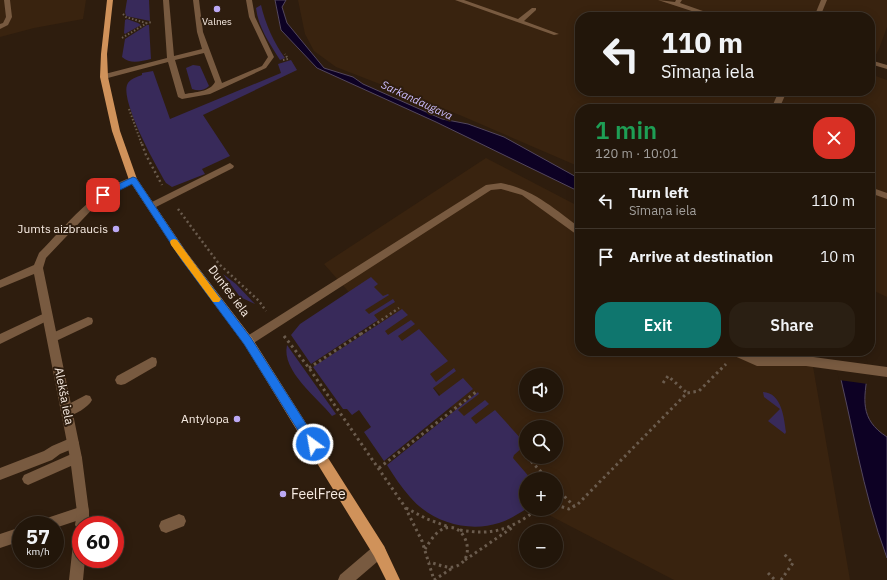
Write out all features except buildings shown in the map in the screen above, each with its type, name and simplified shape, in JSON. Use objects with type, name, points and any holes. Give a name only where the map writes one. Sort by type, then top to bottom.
[{"type":"main road","name":"Duntes iela","points":[[110,0],[104,54],[104,78],[116,131],[133,180],[184,256],[248,341],[379,550],[393,580]]},
{"type":"street","points":[[0,27],[6,24],[9,17],[7,0]]},
{"type":"street","points":[[166,0],[171,60],[182,98],[207,92],[264,67],[271,56],[252,17],[249,0]]},
{"type":"street","points":[[196,0],[200,32],[219,82],[216,88]]},
{"type":"street","points":[[458,0],[556,34]]},
{"type":"street","points":[[661,0],[678,2],[704,12]]},
{"type":"street","points":[[819,12],[824,0]]},
{"type":"street","points":[[501,15],[508,9]]},
{"type":"street","points":[[519,21],[534,9]]},
{"type":"street","points":[[104,78],[206,50]]},
{"type":"street","points":[[875,63],[887,67]]},
{"type":"street","points":[[151,206],[230,166]]},
{"type":"street","points":[[0,284],[38,268],[42,256],[97,199],[111,190],[133,180]]},
{"type":"street","points":[[248,341],[489,187],[497,185],[523,191],[575,229]]},
{"type":"street","points":[[875,192],[887,196]]},
{"type":"street","name":"Alekša iela","points":[[38,268],[76,458],[83,516]]},
{"type":"street","points":[[0,339],[47,316]]},
{"type":"street","points":[[52,338],[88,320]]},
{"type":"street","points":[[745,356],[757,361],[790,360],[819,362],[887,372]]},
{"type":"street","points":[[121,380],[152,362]]},
{"type":"street","points":[[67,412],[86,400]]},
{"type":"street","points":[[0,474],[48,456],[56,450],[73,443]]},
{"type":"street","points":[[28,479],[76,458]]},
{"type":"street","points":[[166,526],[179,521]]},
{"type":"street","points":[[0,541],[12,537]]},
{"type":"street","points":[[345,580],[379,550]]},
{"type":"street","points":[[76,580],[78,568]]},
{"type":"path","points":[[122,20],[122,13],[126,17],[147,23]]},
{"type":"path","points":[[122,32],[122,38]]},
{"type":"path","points":[[128,103],[136,130],[146,155],[169,196],[219,264],[259,301],[274,324],[309,368],[379,468],[405,507],[417,529],[434,580],[529,516]]},
{"type":"path","points":[[309,368],[399,308]]},
{"type":"path","points":[[563,507],[569,509],[574,506],[687,393],[699,391],[731,356]]},
{"type":"path","points":[[663,383],[668,376],[687,393]]},
{"type":"path","points":[[379,468],[476,392]]},
{"type":"path","points":[[534,464],[542,472]]},
{"type":"path","points":[[563,495],[574,506]]},
{"type":"path","points":[[405,507],[427,519],[460,530],[483,533],[515,526]]},
{"type":"path","points":[[425,550],[439,531],[449,527]]},
{"type":"path","points":[[460,530],[467,540],[468,546],[465,558],[461,563]]},
{"type":"path","points":[[781,580],[793,563],[783,554]]},
{"type":"path","points":[[429,562],[455,567]]},
{"type":"path","points":[[768,573],[775,580]]},
{"type":"shaded area","points":[[0,0],[86,0],[83,19],[34,28],[0,37]]},
{"type":"shaded area","points":[[127,0],[149,0],[150,21],[126,16],[125,12]]},
{"type":"shaded area","points":[[275,0],[286,0],[282,7],[287,23],[324,68],[353,77],[363,84],[442,119],[468,124],[504,137],[575,176],[575,190],[436,122],[317,68],[281,30]]},
{"type":"shaded area","points":[[298,0],[887,0],[887,27],[875,57],[875,12],[575,12],[575,96],[875,96],[875,76],[887,80],[887,297],[875,291],[875,104],[575,104],[575,165],[462,116],[336,67],[314,51],[305,34]]},
{"type":"shaded area","points":[[261,5],[270,33],[285,58],[280,60],[259,22],[256,8]]},
{"type":"shaded area","points":[[127,19],[141,25],[125,34],[125,20]]},
{"type":"shaded area","points":[[149,25],[151,59],[132,62],[122,57],[125,39]]},
{"type":"shaded area","points":[[291,60],[297,70],[203,115],[230,156],[202,169],[205,174],[172,187],[166,183],[140,134],[129,106],[127,85],[129,81],[142,75],[142,73],[153,71],[170,119],[281,73],[278,64]]},
{"type":"shaded area","points":[[193,65],[200,66],[209,86],[203,90],[192,89],[186,68]]},
{"type":"shaded area","points":[[486,158],[575,204],[575,356],[811,356],[850,580],[674,580],[551,516],[563,516],[563,472],[519,472],[519,484],[324,264]]},
{"type":"shaded area","points":[[223,274],[236,284],[255,304],[240,297]]},
{"type":"shaded area","points":[[371,277],[378,284],[374,287],[383,296],[389,295],[365,310],[369,314],[393,299],[395,302],[374,315],[378,320],[311,364],[291,335],[300,324]]},
{"type":"shaded area","points":[[402,309],[408,315],[385,331],[388,335],[411,320],[415,324],[398,336],[402,341],[419,329],[448,361],[430,374],[436,382],[454,368],[456,371],[433,388],[439,396],[463,378],[473,389],[384,461],[364,432],[371,427],[359,410],[352,415],[347,409],[343,409],[313,367]]},
{"type":"shaded area","points":[[287,345],[336,414],[332,416],[302,384],[290,365],[287,355]]},
{"type":"shaded area","points":[[835,356],[842,356],[868,371],[865,399],[868,416],[878,430],[887,437],[887,558],[878,533],[864,481]]},
{"type":"shaded area","points":[[478,392],[479,394],[458,410],[464,416],[485,400],[489,404],[471,418],[476,424],[495,410],[519,437],[519,451],[513,458],[525,472],[519,472],[519,513],[503,522],[475,527],[463,526],[439,519],[419,506],[407,493],[387,465]]},
{"type":"shaded area","points":[[763,392],[769,393],[778,401],[783,413],[785,434],[768,421],[780,409],[764,397]]},
{"type":"pier","points":[[833,356],[866,356],[870,371],[868,384],[839,380]]},
{"type":"slow traffic","points":[[174,242],[216,299]]},
{"type":"place","name":"Valnes","points":[[217,9]]},
{"type":"place","name":"Jumts aizbraucis","points":[[116,229]]},
{"type":"place","name":"Antylopa","points":[[237,419]]},
{"type":"place","name":"FeelFree","points":[[283,494]]},
{"type":"route","points":[[103,195],[133,180],[184,256],[248,341],[313,444]]},
{"type":"water label","name":"Sarkandaugava","points":[[417,100]]}]
